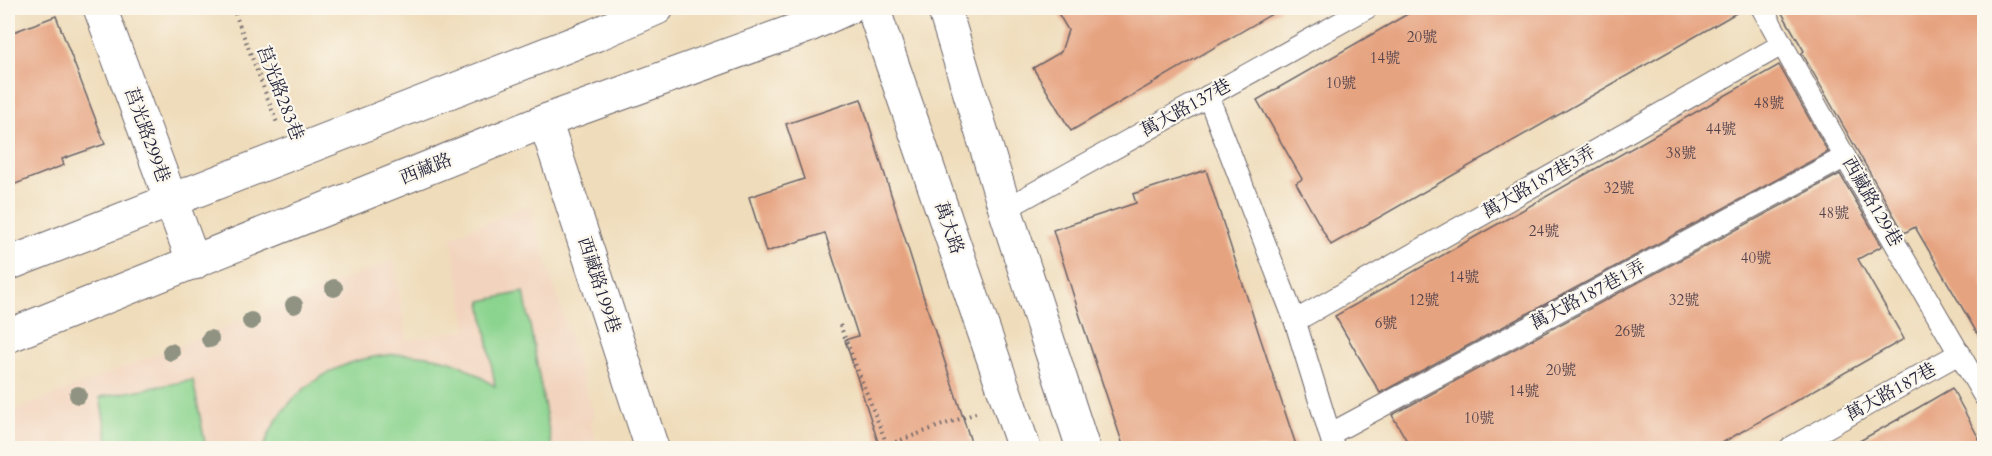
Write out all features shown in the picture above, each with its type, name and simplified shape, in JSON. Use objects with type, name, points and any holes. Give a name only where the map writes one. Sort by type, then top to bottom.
[{"type":"street","name":"莒光路299巷","points":[[100,8],[194,263]]},
{"type":"street","name":"西藏路","points":[[8,336],[545,121],[805,27],[847,8]]},
{"type":"street","name":"萬大路","points":[[873,8],[1024,448]]},
{"type":"street","points":[[944,8],[1005,209],[1083,448]]},
{"type":"street","points":[[8,264],[289,154],[639,11]]},
{"type":"street","name":"西藏路199巷","points":[[545,121],[652,448]]},
{"type":"lane","name":"萬大路137巷","points":[[1005,209],[1364,8]]},
{"type":"lane","name":"西藏路129巷","points":[[1762,8],[1845,157],[1984,396]]},
{"type":"lane","name":"萬大路187巷3弄","points":[[1295,321],[1783,44]]},
{"type":"lane","points":[[1208,96],[1295,321],[1332,441]]},
{"type":"lane","name":"萬大路187巷1弄","points":[[1332,441],[1845,157]]},
{"type":"lane","name":"萬大路187巷","points":[[1790,448],[1960,353]]},
{"type":"path","name":"莒光路283巷","points":[[233,8],[289,154]]},
{"type":"path","points":[[840,325],[887,445],[1008,402]]},
{"type":"shaded area","points":[[529,205],[595,418],[590,420],[598,448],[8,448],[8,413],[394,260],[407,340],[467,329],[451,237]]},
{"type":"green space","points":[[524,292],[552,448],[263,448],[276,422],[293,400],[313,382],[337,368],[363,359],[390,355],[419,355],[447,360],[466,368],[495,386],[481,301]]},
{"type":"green space","points":[[193,380],[206,448],[109,448],[100,397]]},
{"type":"building","points":[[1055,8],[1282,8],[1071,131],[1033,68],[1061,52],[1068,30]]},
{"type":"building","points":[[1418,8],[1745,8],[1331,245],[1296,183],[1302,179],[1257,100]]},
{"type":"building","points":[[1779,8],[1984,8],[1984,345],[1915,227],[1904,233]]},
{"type":"building","points":[[56,16],[105,144],[62,159],[64,165],[8,187],[8,34]]},
{"type":"building","points":[[1779,65],[1828,152],[1380,393],[1335,316]]},
{"type":"building","points":[[861,99],[973,448],[880,448],[845,340],[858,336],[825,233],[766,252],[749,197],[804,179],[786,124]]},
{"type":"building","points":[[1206,170],[1297,448],[1124,448],[1079,313],[1053,230],[1136,203],[1133,194]]},
{"type":"building","points":[[1840,174],[1882,246],[1858,259],[1904,339],[1713,448],[1411,448],[1392,415]]},
{"type":"building","points":[[1952,388],[1984,448],[1847,448],[1904,416]]}]
